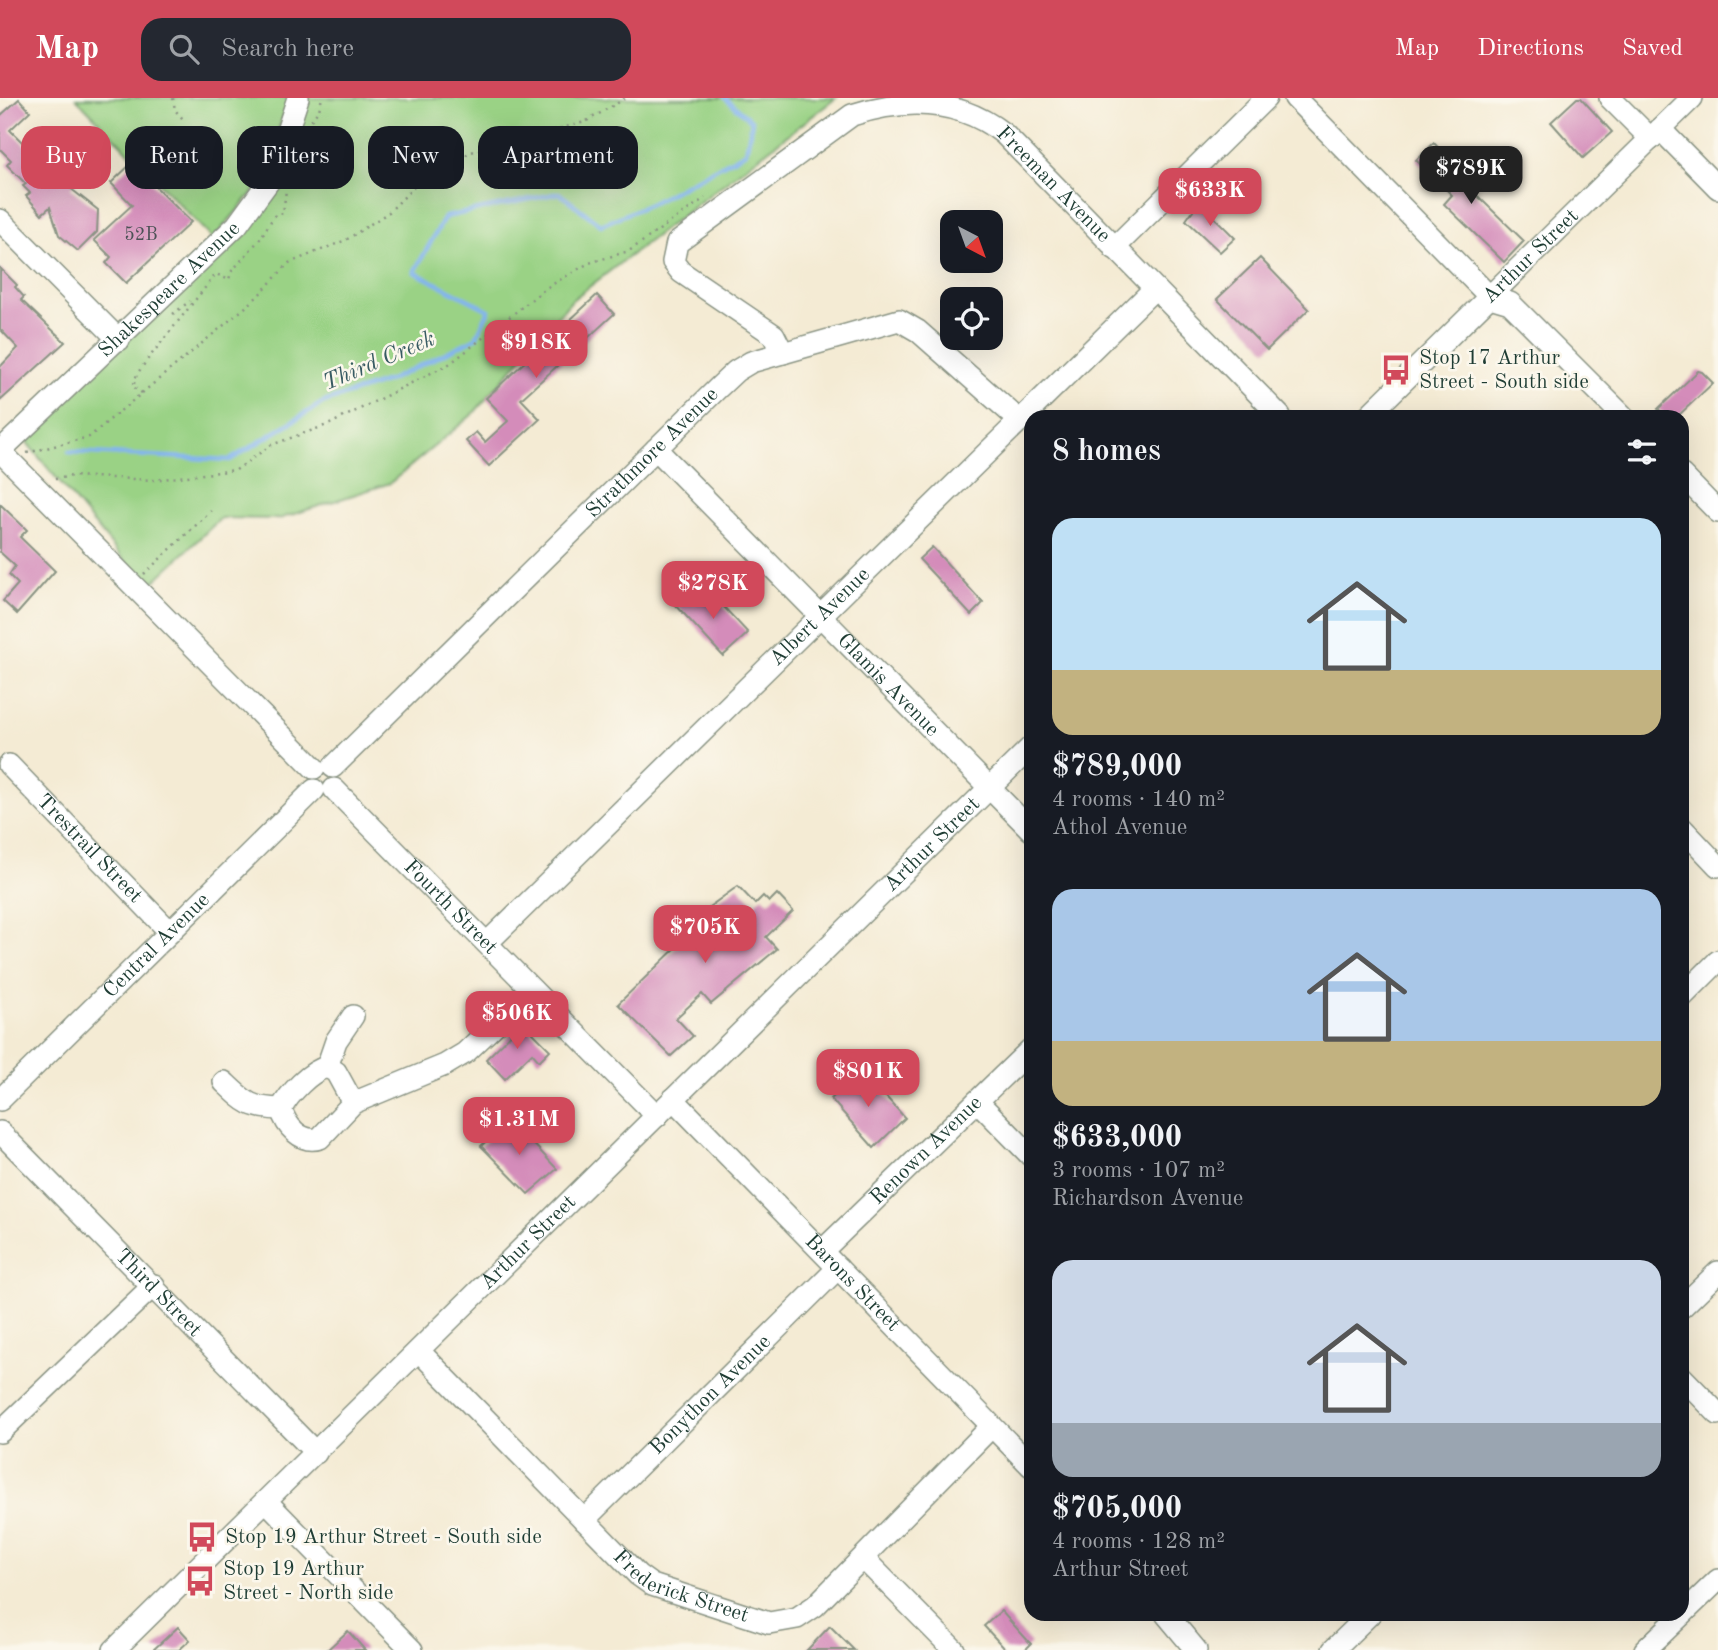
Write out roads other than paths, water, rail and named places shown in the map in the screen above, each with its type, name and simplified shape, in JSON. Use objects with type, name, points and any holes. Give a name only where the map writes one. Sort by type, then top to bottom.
[{"type":"street","name":"Shakespeare Avenue","points":[[2,453],[237,225],[272,177],[298,98]]},
{"type":"street","points":[[1114,248],[1266,98]]},
{"type":"street","points":[[1295,98],[1490,297],[1510,303],[1617,410]]},
{"type":"street","points":[[1610,98],[1718,188]]},
{"type":"street","name":"Arthur Street","points":[[1374,410],[1692,98]]},
{"type":"street","name":"Freeman Avenue","points":[[783,353],[774,335],[681,272],[673,262],[677,243],[841,123],[873,104],[902,99],[935,101],[956,104],[984,119],[1004,134],[1153,290],[1274,410]]},
{"type":"street","points":[[0,220],[118,340]]},
{"type":"street","name":"Albert Avenue","points":[[1031,410],[1153,290]]},
{"type":"street","name":"Strathmore Avenue","points":[[323,767],[736,371],[783,353],[888,321],[903,321],[1020,421]]},
{"type":"street","name":"Albert Avenue","points":[[486,943],[1024,417]]},
{"type":"street","name":"Glamis Avenue","points":[[656,449],[1024,823]]},
{"type":"street","points":[[2,453],[132,585],[323,767],[309,778],[324,789]]},
{"type":"street","points":[[1689,482],[1718,512]]},
{"type":"street","name":"Arthur Street","points":[[114,1650],[1024,754]]},
{"type":"street","name":"Trestrail Street","points":[[9,765],[170,932]]},
{"type":"street","name":"Fourth Street","points":[[324,789],[486,943],[657,1116]]},
{"type":"street","name":"Central Avenue","points":[[0,1100],[170,932],[324,789]]},
{"type":"street","points":[[1689,835],[1718,866]]},
{"type":"street","points":[[1689,989],[1718,961]]},
{"type":"street","points":[[281,1109],[291,1129],[306,1140],[325,1135],[354,1103],[445,1065],[465,1053],[532,990]]},
{"type":"street","points":[[327,1068],[336,1041],[353,1016]]},
{"type":"street","name":"Renown Avenue","points":[[822,1251],[1024,1056]]},
{"type":"street","points":[[281,1109],[289,1096],[315,1073],[327,1068],[336,1072],[354,1103]]},
{"type":"street","points":[[224,1082],[246,1104],[257,1108],[281,1109]]},
{"type":"street","name":"Barons Street","points":[[673,1099],[1024,1459]]},
{"type":"street","points":[[977,1101],[1024,1149]]},
{"type":"street","name":"Third Street","points":[[0,1132],[154,1285],[316,1453]]},
{"type":"street","name":"Bonython Avenue","points":[[584,1520],[838,1268]]},
{"type":"street","points":[[1689,1300],[1718,1272]]},
{"type":"street","points":[[0,1432],[154,1285]]},
{"type":"street","name":"Frederick Street","points":[[419,1351],[638,1575],[652,1585],[769,1623],[797,1618],[815,1605],[991,1427]]},
{"type":"street","points":[[1689,1384],[1718,1414]]},
{"type":"street","points":[[267,1502],[412,1650]]},
{"type":"street","points":[[863,1558],[954,1650]]},
{"type":"street","points":[[1689,1608],[1718,1580]]},
{"type":"street","points":[[1172,1621],[1196,1650]]},
{"type":"street","points":[[1333,1650],[1363,1621]]},
{"type":"street","points":[[1645,1650],[1675,1621]]},
{"type":"waterway","name":"Third Creek","points":[[69,452],[230,460],[324,402],[388,381],[476,338],[489,310],[414,272],[445,217],[559,193],[601,225],[652,203],[746,152],[752,121],[725,98]]},
{"type":"place","name":"Stop 17 Arthur Street - South side","points":[[1396,370]]},
{"type":"place","name":"Stop 19 Arthur Street - South side","points":[[202,1537]]},
{"type":"place","name":"Stop 19 Arthur Street - North side","points":[[200,1581]]}]
